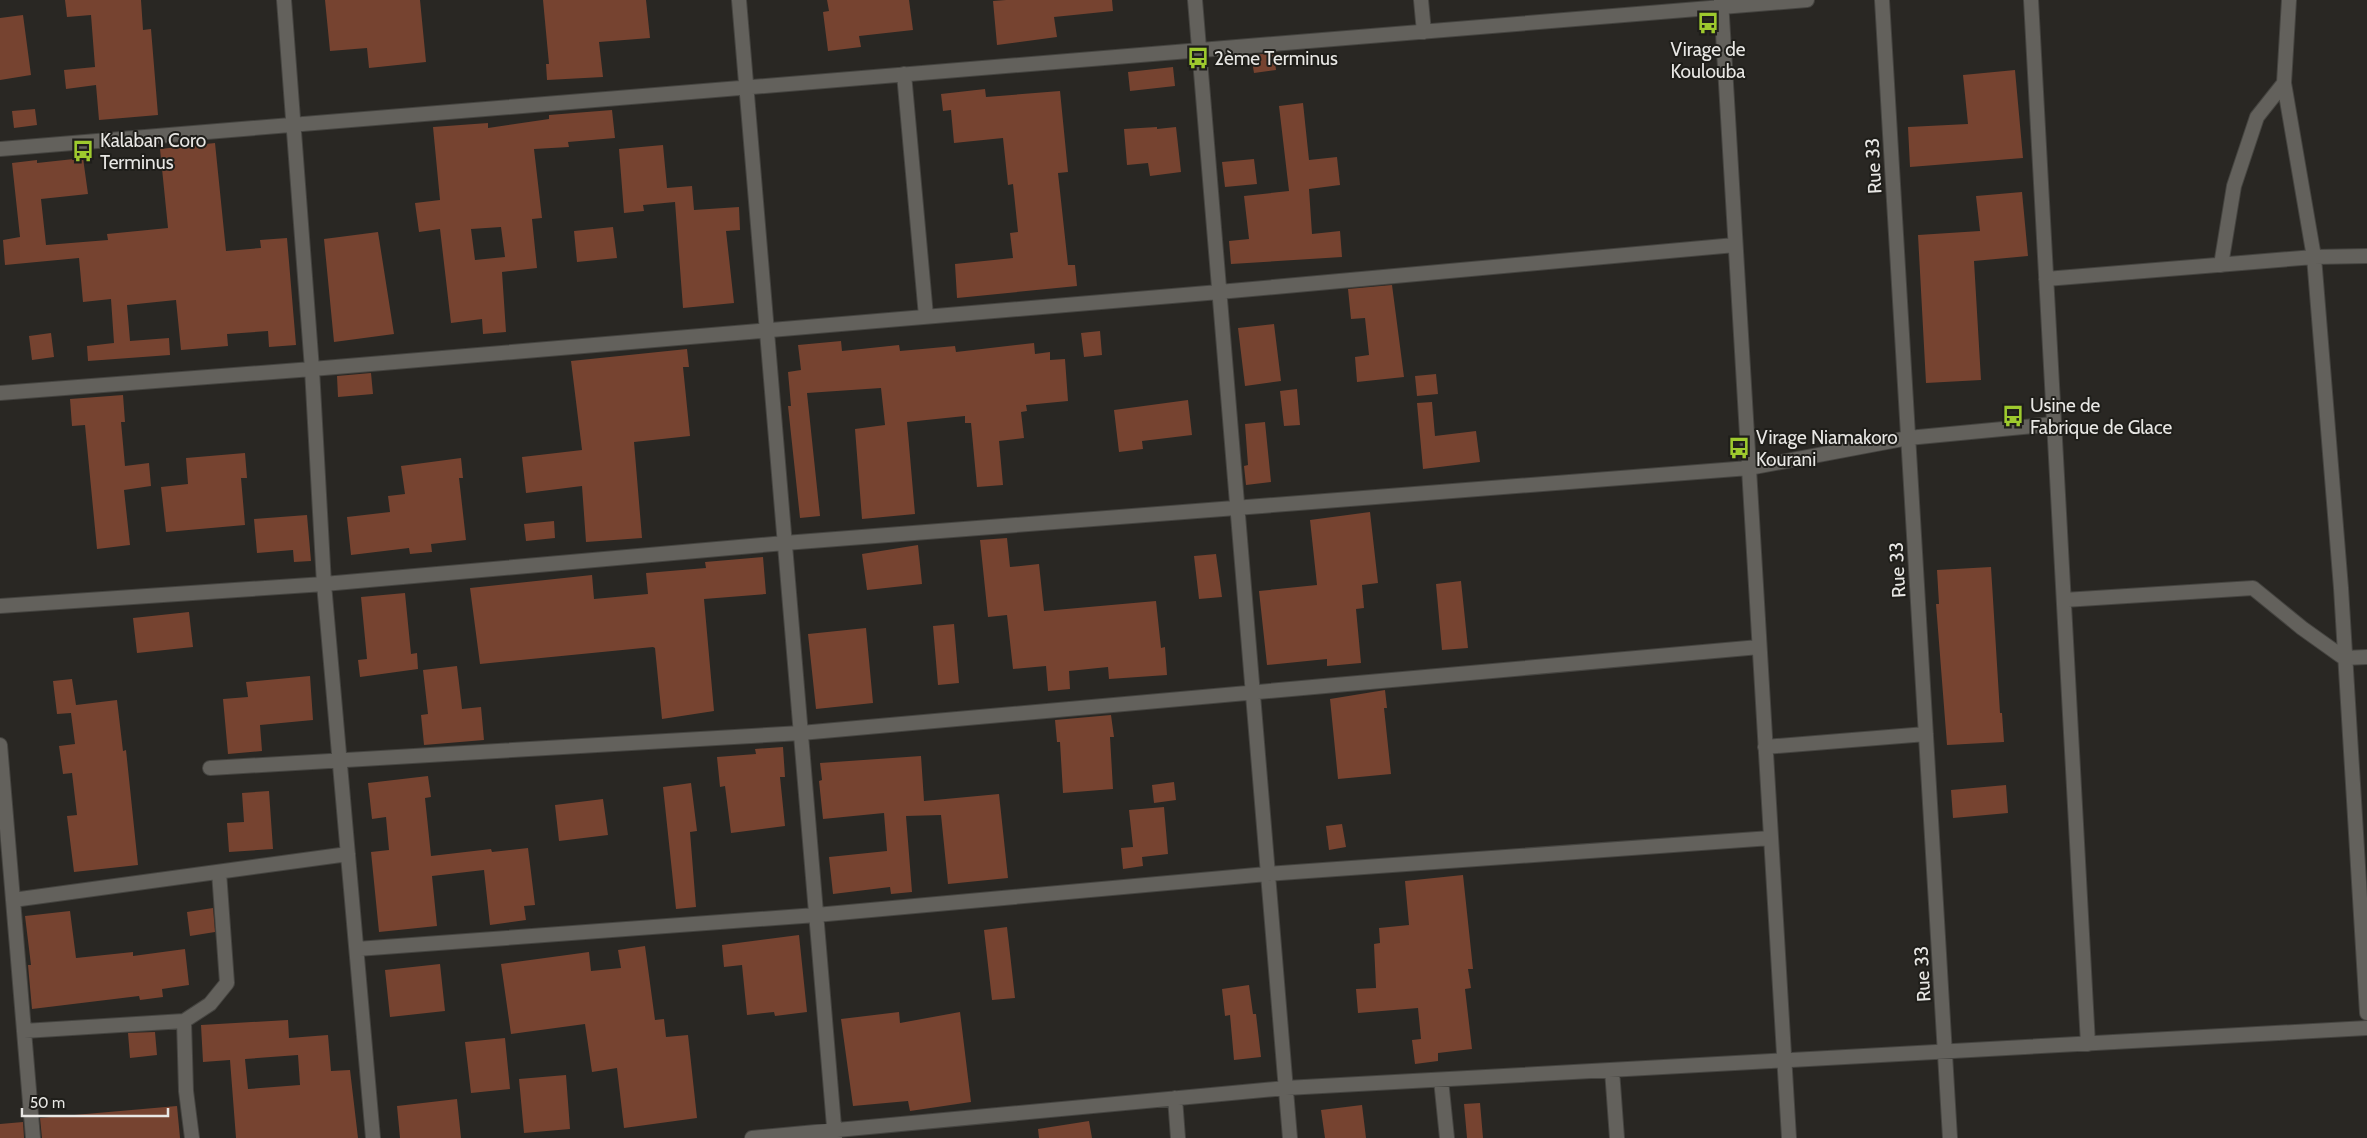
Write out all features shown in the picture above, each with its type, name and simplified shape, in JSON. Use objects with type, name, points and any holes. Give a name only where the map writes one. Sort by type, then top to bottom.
[{"type":"street","points":[[284,0],[312,369],[324,584],[342,761],[348,854],[373,1138]]},
{"type":"street","points":[[739,0],[835,1134]]},
{"type":"street","points":[[1195,0],[1290,1138]]},
{"type":"street","points":[[1421,0],[1424,32]]},
{"type":"street","points":[[0,148],[1424,32],[1721,4],[1807,0]]},
{"type":"street","name":"Rue 33","points":[[1882,0],[1950,1138]]},
{"type":"street","points":[[2031,0],[2088,1044]]},
{"type":"street","points":[[2289,0],[2284,83],[2314,257],[2341,588],[2367,1013]]},
{"type":"street","points":[[1721,4],[1789,1138]]},
{"type":"street","points":[[904,74],[926,316]]},
{"type":"street","points":[[2221,264],[2234,186],[2257,117],[2284,83]]},
{"type":"street","points":[[0,393],[312,369],[1219,292],[1735,245]]},
{"type":"street","points":[[2046,279],[2314,257],[2367,256]]},
{"type":"street","points":[[0,606],[324,584],[785,543],[1749,468],[1908,438],[2054,424]]},
{"type":"street","points":[[2064,600],[2253,588],[2302,628],[2344,658],[2367,657]]},
{"type":"street","points":[[210,768],[801,733],[1759,646]]},
{"type":"street","points":[[1765,747],[1926,734]]},
{"type":"street","points":[[0,751],[33,1138]]},
{"type":"street","points":[[356,949],[816,915],[1268,874],[1771,838]]},
{"type":"street","points":[[13,900],[348,854]]},
{"type":"street","points":[[24,1032],[184,1021],[210,1004],[226,982],[219,872]]},
{"type":"street","points":[[184,1021],[186,1091],[192,1138]]},
{"type":"street","points":[[752,1138],[835,1134],[1286,1088],[2367,1028]]},
{"type":"street","points":[[1612,1070],[1617,1138]]},
{"type":"street","points":[[1441,1080],[1447,1138]]},
{"type":"street","points":[[1175,1098],[1178,1138]]},
{"type":"building","points":[[65,0],[141,0],[143,30],[151,29],[158,115],[99,120],[96,85],[66,89],[64,70],[95,67],[91,15],[67,17]]},
{"type":"building","points":[[325,0],[420,0],[426,62],[369,68],[367,48],[330,51]]},
{"type":"building","points":[[543,0],[646,0],[650,38],[599,42],[603,77],[547,80],[546,64],[549,64]]},
{"type":"building","points":[[827,0],[909,0],[913,30],[859,36],[861,47],[828,51],[823,12],[829,11]]},
{"type":"building","points":[[1112,0],[1113,11],[1054,17],[1057,37],[997,45],[993,1]]},
{"type":"building","points":[[23,15],[31,75],[0,80],[0,18]]},
{"type":"building","points":[[1274,53],[1276,70],[1254,73],[1251,55]]},
{"type":"building","points":[[1173,67],[1175,86],[1130,91],[1128,72]]},
{"type":"building","points":[[2015,70],[2023,158],[1910,167],[1908,127],[1968,124],[1963,75]]},
{"type":"building","points":[[985,89],[986,97],[1060,91],[1068,172],[1058,173],[1068,265],[1075,265],[1077,286],[957,298],[955,264],[1013,258],[1010,233],[1018,232],[1013,184],[1008,185],[1003,138],[954,143],[951,110],[943,111],[941,94]]},
{"type":"building","points":[[1303,103],[1309,160],[1337,157],[1340,185],[1309,189],[1312,234],[1340,231],[1342,257],[1231,264],[1229,241],[1249,239],[1244,196],[1289,191],[1279,106]]},
{"type":"building","points":[[35,109],[37,125],[14,128],[12,111]]},
{"type":"building","points":[[612,110],[615,138],[568,142],[569,147],[534,149],[542,218],[532,219],[537,268],[502,272],[506,332],[483,334],[482,319],[451,323],[440,229],[419,232],[415,203],[440,200],[433,127],[488,123],[488,128],[549,119],[549,115]],"holes":[[[501,227],[505,257],[475,260],[471,229]]]},
{"type":"building","points":[[1157,127],[1157,129],[1176,127],[1181,172],[1150,176],[1148,163],[1127,165],[1124,129]]},
{"type":"building","points":[[215,143],[226,251],[261,248],[260,240],[287,238],[296,345],[269,347],[268,331],[227,334],[228,346],[181,350],[176,300],[127,305],[130,341],[169,338],[170,355],[88,361],[87,346],[114,343],[111,299],[83,302],[79,258],[5,265],[3,240],[20,237],[12,163],[37,160],[37,163],[83,158],[88,194],[41,199],[46,245],[108,240],[107,234],[168,228],[160,149]]},
{"type":"building","points":[[663,145],[667,188],[692,186],[694,210],[739,207],[740,230],[726,231],[734,303],[683,308],[675,202],[643,205],[644,211],[624,213],[619,149]]},
{"type":"building","points":[[1254,159],[1257,184],[1225,187],[1222,162]]},
{"type":"building","points":[[2022,192],[2028,256],[1974,261],[1981,380],[1926,383],[1918,235],[1980,231],[1976,196]]},
{"type":"building","points":[[613,227],[617,258],[577,262],[574,231]]},
{"type":"building","points":[[378,232],[394,334],[334,342],[324,239]]},
{"type":"building","points":[[1392,285],[1404,377],[1357,382],[1355,357],[1369,355],[1365,318],[1351,319],[1348,289]]},
{"type":"building","points":[[1274,324],[1281,381],[1245,386],[1238,328]]},
{"type":"building","points":[[1100,331],[1102,355],[1084,357],[1081,333]]},
{"type":"building","points":[[51,333],[54,357],[32,360],[29,336]]},
{"type":"building","points":[[841,341],[842,351],[899,345],[900,351],[955,346],[956,352],[1034,343],[1035,354],[1050,352],[1050,360],[1065,359],[1068,401],[1026,405],[1027,411],[1021,412],[1024,438],[999,441],[1003,485],[977,487],[971,423],[965,423],[965,416],[907,422],[915,514],[862,519],[855,429],[885,425],[881,388],[807,393],[820,516],[800,518],[788,406],[791,406],[788,372],[801,370],[798,345]]},
{"type":"building","points":[[687,349],[689,367],[683,367],[690,436],[634,442],[642,538],[586,542],[582,486],[526,493],[522,457],[582,450],[571,361]]},
{"type":"building","points":[[371,373],[373,394],[338,397],[337,376]]},
{"type":"building","points":[[1436,374],[1438,394],[1417,396],[1415,376]]},
{"type":"building","points":[[1297,389],[1300,425],[1284,426],[1280,391]]},
{"type":"building","points":[[123,395],[125,422],[121,422],[125,466],[149,463],[151,486],[124,490],[130,545],[97,549],[85,425],[72,426],[70,399]]},
{"type":"building","points":[[1188,400],[1192,435],[1142,441],[1143,449],[1119,452],[1114,410]]},
{"type":"building","points":[[1432,402],[1435,436],[1476,431],[1480,462],[1423,469],[1417,403]]},
{"type":"building","points":[[1265,422],[1271,482],[1246,485],[1244,466],[1248,465],[1245,424]]},
{"type":"building","points":[[245,453],[247,478],[241,478],[245,525],[166,532],[161,487],[188,484],[186,458]]},
{"type":"building","points":[[461,458],[463,478],[459,478],[466,540],[431,544],[432,552],[410,554],[409,548],[351,555],[347,517],[390,512],[388,496],[405,494],[401,466]]},
{"type":"building","points":[[1370,512],[1378,583],[1362,585],[1364,608],[1356,609],[1361,663],[1327,666],[1327,659],[1267,665],[1259,591],[1317,585],[1310,520]]},
{"type":"building","points":[[307,515],[311,561],[294,562],[293,550],[257,553],[254,519]]},
{"type":"building","points":[[554,521],[555,538],[526,541],[524,524]]},
{"type":"building","points":[[1007,538],[1010,567],[1039,564],[1044,611],[1156,601],[1161,648],[1165,647],[1167,675],[1109,679],[1108,667],[1069,671],[1070,689],[1048,691],[1046,666],[1013,669],[1007,615],[988,617],[980,540]]},
{"type":"building","points":[[918,545],[922,584],[867,590],[862,554]]},
{"type":"building","points":[[1216,554],[1222,597],[1199,599],[1194,556]]},
{"type":"building","points":[[763,557],[766,594],[704,599],[714,711],[662,719],[655,648],[653,647],[480,664],[470,588],[592,575],[594,599],[648,594],[646,573],[706,568],[705,562]]},
{"type":"building","points":[[1991,567],[2000,713],[2002,713],[2004,742],[1947,745],[1936,604],[1939,604],[1937,570]]},
{"type":"building","points":[[1461,581],[1468,648],[1442,650],[1436,584]]},
{"type":"building","points":[[405,593],[411,654],[417,653],[418,669],[360,677],[358,660],[367,659],[361,597]]},
{"type":"building","points":[[189,612],[193,647],[137,653],[133,618]]},
{"type":"building","points":[[954,624],[959,683],[938,685],[933,626]]},
{"type":"building","points":[[866,628],[873,703],[816,709],[808,634]]},
{"type":"building","points":[[457,666],[462,709],[481,707],[484,740],[424,745],[421,715],[428,714],[423,670]]},
{"type":"building","points":[[310,676],[313,720],[260,725],[262,751],[228,754],[223,699],[248,697],[246,682]]},
{"type":"building","points":[[72,679],[76,705],[117,700],[123,751],[126,750],[138,865],[74,872],[67,816],[77,815],[72,773],[63,774],[59,746],[75,744],[71,713],[57,714],[53,681]]},
{"type":"building","points":[[1385,690],[1387,708],[1384,708],[1391,774],[1338,779],[1330,699]]},
{"type":"building","points":[[1111,715],[1114,737],[1110,737],[1113,789],[1063,793],[1060,742],[1057,742],[1055,720]]},
{"type":"building","points":[[783,747],[785,777],[780,777],[785,826],[731,833],[725,786],[720,787],[717,757],[756,754],[755,749]]},
{"type":"building","points":[[921,756],[924,801],[999,794],[1008,878],[948,884],[941,815],[906,816],[912,892],[891,894],[890,887],[833,894],[829,857],[887,851],[884,813],[823,819],[819,781],[822,780],[820,763]]},
{"type":"building","points":[[428,776],[431,797],[425,798],[431,856],[491,849],[492,852],[528,848],[535,905],[524,906],[526,920],[490,925],[484,870],[432,876],[437,926],[379,932],[371,852],[389,850],[386,817],[372,819],[368,783]]},
{"type":"building","points":[[1174,782],[1176,800],[1154,803],[1152,785]]},
{"type":"building","points":[[691,783],[697,831],[690,832],[696,907],[676,909],[663,787]]},
{"type":"building","points":[[2006,785],[2008,813],[1953,818],[1951,790]]},
{"type":"building","points":[[269,791],[273,849],[229,852],[227,823],[244,822],[242,793]]},
{"type":"building","points":[[603,799],[608,835],[559,841],[555,805]]},
{"type":"building","points":[[1164,807],[1168,854],[1142,857],[1143,866],[1123,869],[1121,848],[1133,847],[1129,810]]},
{"type":"building","points":[[1342,824],[1346,847],[1329,850],[1326,826]]},
{"type":"building","points":[[1463,875],[1473,969],[1468,969],[1471,988],[1465,989],[1472,1049],[1438,1053],[1438,1061],[1415,1064],[1412,1040],[1421,1039],[1418,1008],[1358,1013],[1356,989],[1376,988],[1374,944],[1380,943],[1379,928],[1409,925],[1405,881]]},
{"type":"building","points":[[213,908],[215,932],[190,936],[187,912]]},
{"type":"building","points":[[70,911],[76,958],[133,952],[133,956],[185,949],[189,985],[162,989],[163,997],[140,1000],[139,996],[32,1009],[28,965],[31,965],[25,916]]},
{"type":"building","points":[[1007,927],[1015,998],[992,1000],[984,930]]},
{"type":"building","points":[[799,935],[807,1012],[775,1016],[774,1012],[747,1015],[742,965],[724,967],[722,945]]},
{"type":"building","points":[[645,946],[655,1020],[664,1019],[666,1037],[688,1035],[697,1118],[624,1128],[617,1068],[592,1072],[585,1024],[511,1034],[501,964],[589,952],[591,971],[621,968],[618,950]]},
{"type":"building","points":[[440,964],[445,1011],[390,1017],[385,970]]},
{"type":"building","points":[[1249,985],[1253,1014],[1256,1014],[1261,1057],[1234,1060],[1230,1015],[1225,1016],[1222,989]]},
{"type":"building","points":[[899,1012],[900,1023],[960,1012],[971,1102],[910,1111],[908,1101],[853,1106],[841,1019]]},
{"type":"building","points":[[288,1020],[289,1038],[328,1035],[331,1071],[350,1070],[358,1138],[236,1138],[230,1060],[203,1062],[201,1025]],"holes":[[[298,1055],[300,1085],[248,1089],[245,1059]]]},
{"type":"building","points":[[155,1032],[157,1055],[130,1058],[128,1033]]},
{"type":"building","points":[[505,1038],[510,1089],[471,1093],[465,1042]]},
{"type":"building","points":[[566,1075],[570,1129],[524,1133],[519,1079]]},
{"type":"building","points":[[457,1099],[461,1138],[400,1138],[397,1106]]},
{"type":"building","points":[[1480,1103],[1483,1138],[1467,1138],[1464,1104]]},
{"type":"building","points":[[1362,1105],[1366,1138],[1325,1138],[1321,1110]]},
{"type":"building","points":[[177,1106],[180,1138],[42,1138],[40,1118]]},
{"type":"building","points":[[1089,1121],[1092,1138],[1039,1138],[1038,1129]]},
{"type":"building","points":[[23,1122],[24,1138],[0,1138],[0,1124]]},
{"type":"place","name":"Virage de Koulouba","points":[[1708,23]]},
{"type":"place","name":"2ème Terminus","points":[[1198,58]]},
{"type":"place","name":"Kalaban Coro Terminus","points":[[83,151]]},
{"type":"place","name":"Usine de Fabrique de Glace","points":[[2013,416]]},
{"type":"place","name":"Virage Niamakoro Kourani","points":[[1739,448]]}]
